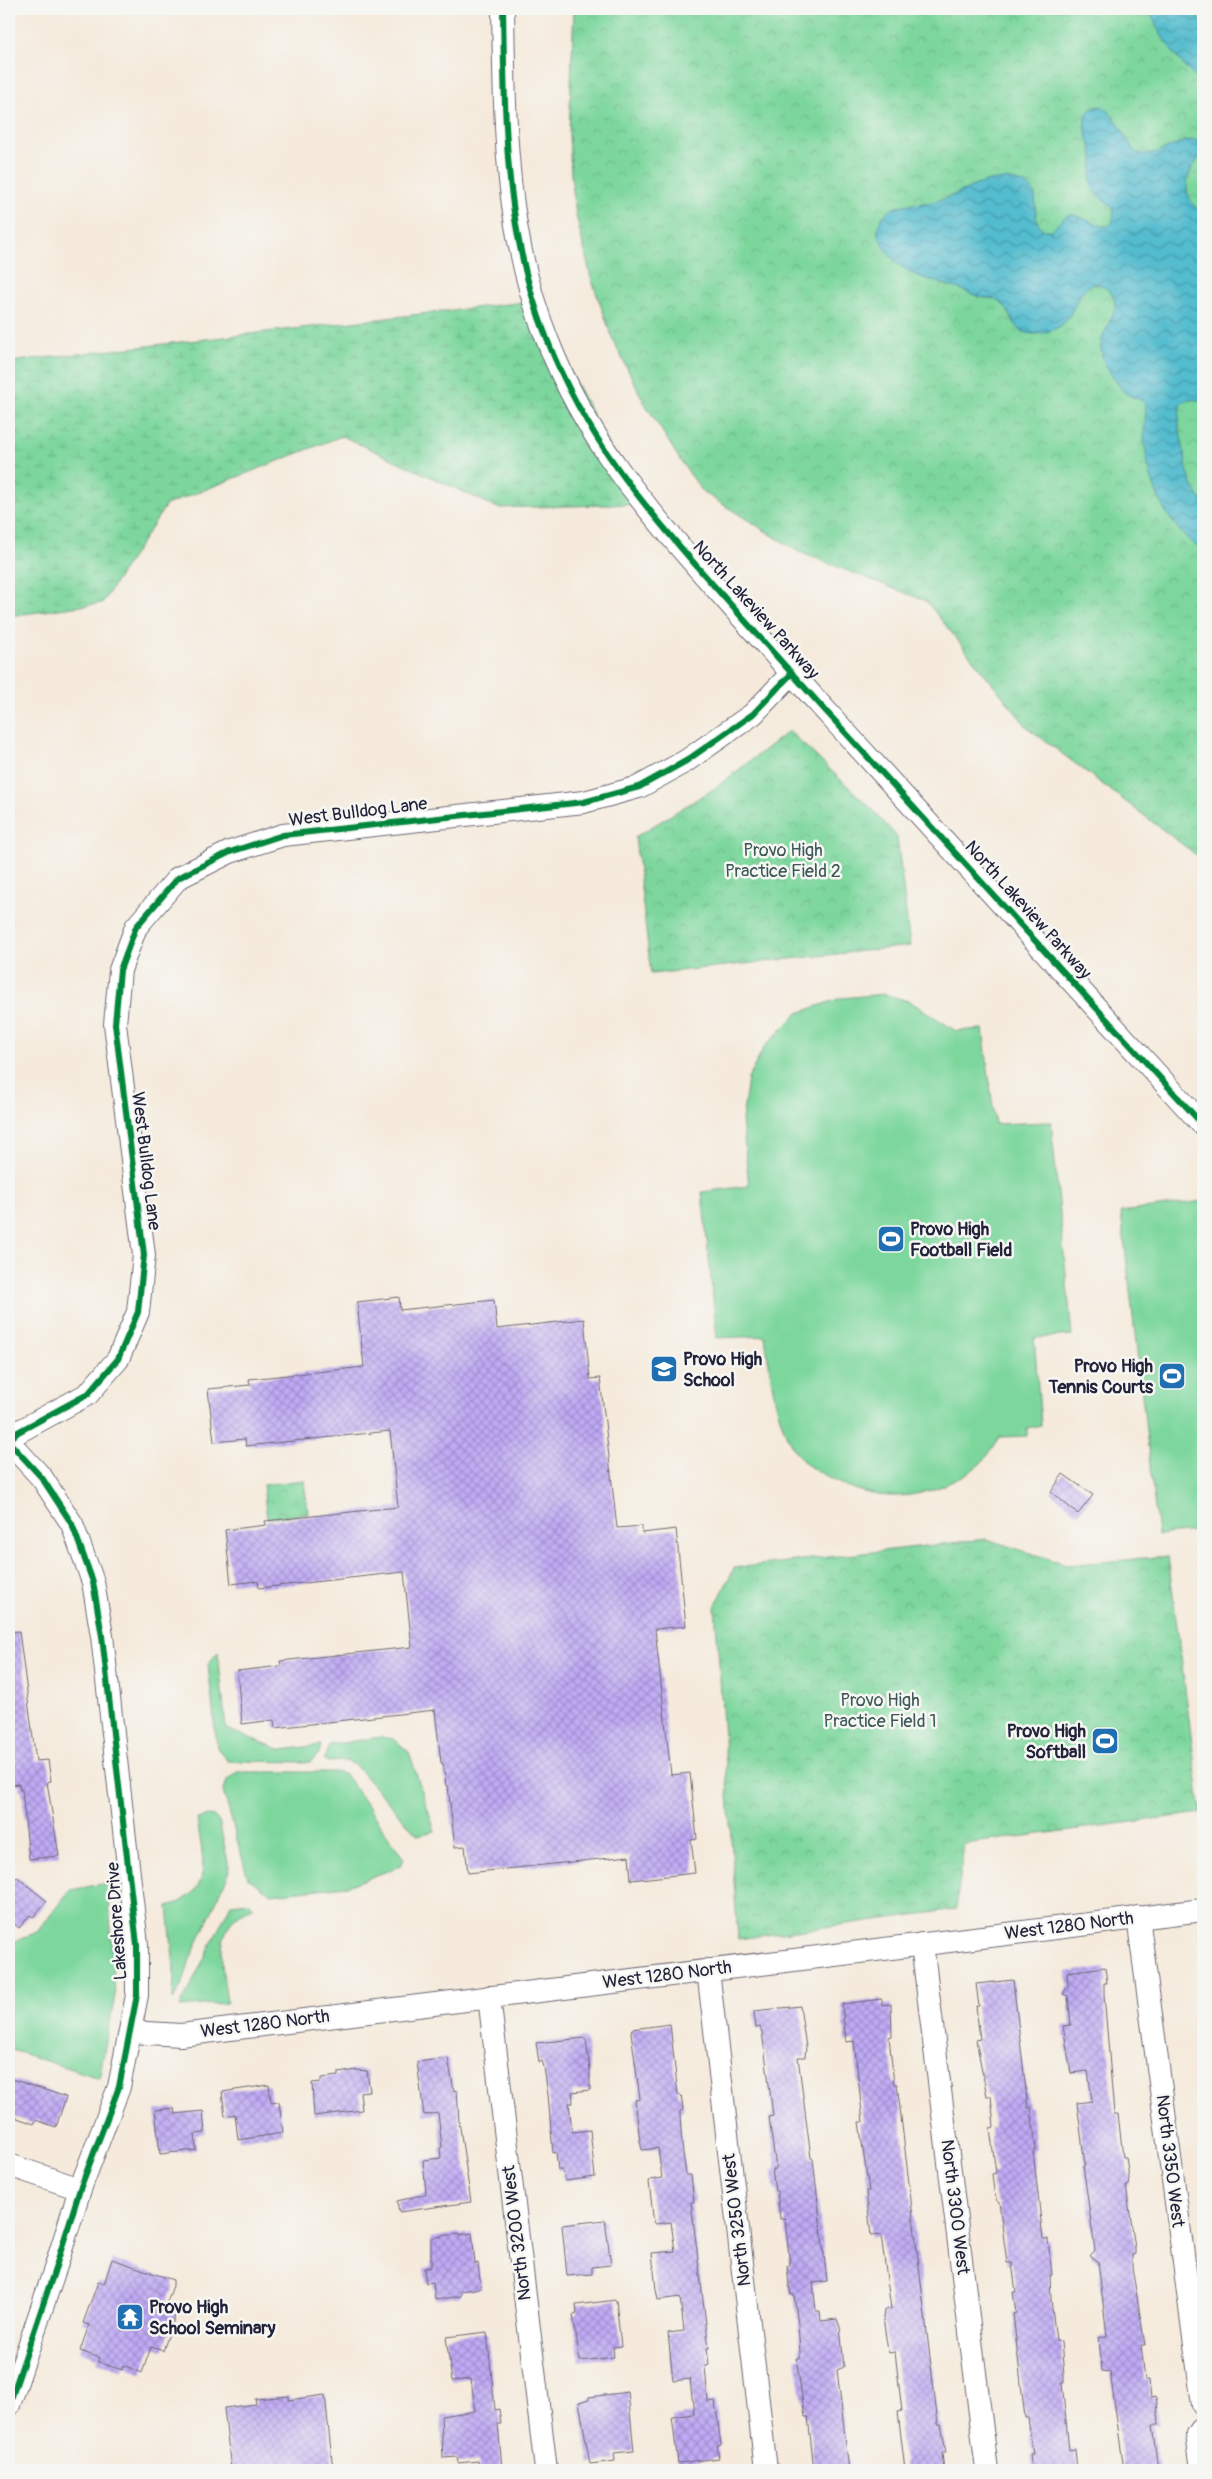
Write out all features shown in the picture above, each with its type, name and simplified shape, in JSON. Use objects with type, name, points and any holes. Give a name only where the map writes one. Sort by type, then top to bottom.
[{"type":"street","name":"North Lakeview Parkway","points":[[503,9],[506,154],[515,227],[533,302],[562,376],[598,442],[637,498],[792,673],[1203,1125]]},
{"type":"street","name":"West Bulldog Lane","points":[[9,1441],[18,1432],[88,1394],[118,1359],[138,1312],[144,1255],[115,1024],[120,970],[136,928],[178,878],[230,852],[283,835],[584,802],[639,787],[686,762],[753,714],[792,673]]},
{"type":"street","name":"Lakeshore Drive","points":[[9,1441],[42,1478],[72,1524],[93,1582],[102,1636],[138,1945],[137,1995],[119,2087],[80,2189],[9,2403]]},
{"type":"street","name":"West 1280 North","points":[[130,2032],[181,2035],[1203,1910]]},
{"type":"street","name":"North 3350 West","points":[[1138,1917],[1203,2405]]},
{"type":"street","name":"North 3300 West","points":[[922,1944],[987,2470]]},
{"type":"street","name":"North 3250 West","points":[[708,1970],[766,2470]]},
{"type":"street","name":"North 3200 West","points":[[488,1997],[546,2470]]},
{"type":"street","points":[[9,2165],[80,2189]]},
{"type":"street","points":[[1202,2470],[1197,2434],[1203,2426]]},
{"type":"green space","points":[[574,9],[1203,9],[1203,860],[1028,728],[926,601],[799,552],[703,492],[682,463],[644,402],[613,340],[591,278],[576,215],[571,174],[569,134]]},
{"type":"green space","points":[[533,301],[639,504],[498,508],[342,436],[166,505],[102,603],[9,616],[9,362]]},
{"type":"green space","name":"Provo High Practice Field 2","points":[[789,731],[873,810],[897,837],[910,946],[651,974],[635,837],[715,788]]},
{"type":"green space","points":[[885,994],[911,1002],[956,1031],[983,1029],[995,1124],[1051,1122],[1072,1335],[1034,1338],[1041,1425],[1027,1428],[1027,1436],[1000,1437],[980,1464],[953,1481],[922,1493],[891,1496],[876,1495],[845,1486],[809,1466],[794,1450],[781,1420],[776,1402],[765,1336],[717,1338],[702,1192],[749,1186],[742,1120],[748,1079],[764,1047],[798,1013],[841,998]]},
{"type":"green space","name":"Provo High Tennis Courts","points":[[1203,1201],[1203,1530],[1158,1535],[1121,1212]]},
{"type":"green space","points":[[304,1480],[308,1514],[267,1518],[263,1485]]},
{"type":"green space","name":"Provo High Practice Field 1","points":[[986,1539],[1068,1565],[1168,1556],[1201,1813],[964,1844],[956,1909],[738,1939],[715,1607],[734,1568]]},
{"type":"green space","points":[[218,1652],[226,1729],[282,1750],[321,1745],[319,1754],[310,1762],[228,1761],[217,1748],[208,1664]]},
{"type":"green space","points":[[380,1737],[394,1739],[409,1752],[435,1831],[417,1835],[355,1765],[346,1761],[327,1762],[324,1759],[329,1745]]},
{"type":"green space","points":[[237,1772],[335,1772],[345,1774],[404,1859],[401,1866],[347,1886],[271,1894],[248,1878],[223,1790],[228,1779]]},
{"type":"green space","points":[[212,1815],[219,1821],[230,1871],[190,1959],[184,1980],[173,2000],[174,1968],[168,1906],[183,1900],[200,1883],[203,1860],[197,1819]]},
{"type":"green space","points":[[108,1883],[115,1996],[99,2078],[9,2049],[9,1944],[37,1932],[70,1890]]},
{"type":"green space","points":[[249,1902],[254,1908],[236,1917],[224,1936],[222,1969],[227,2003],[180,2007],[231,1904]]},
{"type":"water","points":[[1149,9],[1191,9],[1203,24],[1203,85],[1186,68],[1165,41]]},
{"type":"water","points":[[1100,106],[1112,115],[1134,150],[1138,153],[1153,153],[1192,140],[1198,141],[1202,149],[1190,172],[1187,185],[1192,204],[1203,212],[1203,400],[1188,400],[1180,405],[1179,425],[1187,469],[1193,488],[1203,502],[1203,550],[1189,540],[1168,515],[1154,485],[1146,452],[1144,435],[1146,409],[1144,401],[1124,391],[1109,372],[1103,359],[1101,350],[1102,338],[1112,317],[1115,302],[1113,295],[1107,289],[1098,285],[1091,285],[1081,294],[1064,323],[1055,329],[1043,333],[1027,333],[1013,322],[1008,311],[999,301],[980,297],[911,273],[893,259],[878,234],[878,226],[881,219],[892,209],[903,205],[937,201],[979,184],[1001,179],[1012,180],[1031,188],[1034,193],[1039,225],[1044,230],[1052,230],[1062,219],[1070,215],[1075,215],[1104,226],[1110,225],[1113,219],[1113,209],[1096,193],[1092,185],[1093,156],[1085,127],[1087,114],[1092,109]]},
{"type":"building","points":[[399,1297],[400,1310],[494,1300],[497,1329],[584,1319],[590,1379],[600,1378],[617,1528],[642,1526],[642,1533],[676,1529],[686,1626],[655,1629],[671,1775],[690,1773],[697,1839],[691,1840],[695,1873],[631,1880],[629,1856],[468,1873],[465,1846],[455,1847],[448,1786],[446,1786],[443,1763],[441,1763],[435,1710],[275,1728],[274,1720],[242,1724],[237,1671],[281,1666],[280,1661],[412,1647],[404,1572],[259,1588],[258,1581],[231,1584],[225,1530],[266,1525],[265,1521],[398,1507],[390,1431],[246,1446],[245,1439],[214,1442],[208,1389],[250,1385],[249,1379],[364,1367],[357,1302]]},
{"type":"building","points":[[1063,1474],[1093,1495],[1078,1514],[1051,1492]]},
{"type":"building","points":[[19,1631],[36,1761],[48,1760],[51,1781],[47,1782],[59,1856],[29,1859],[22,1790],[20,1790],[19,1784],[9,1785],[9,1632]]},
{"type":"building","points":[[17,1877],[47,1901],[33,1917],[30,1915],[19,1928],[9,1920],[9,1887]]},
{"type":"building","points":[[1105,1967],[1107,1983],[1104,1983],[1104,1994],[1114,2114],[1118,2114],[1123,2157],[1126,2157],[1129,2178],[1128,2186],[1126,2186],[1135,2248],[1135,2254],[1132,2255],[1132,2267],[1145,2345],[1141,2345],[1145,2380],[1149,2380],[1151,2398],[1155,2397],[1157,2402],[1159,2425],[1152,2425],[1158,2470],[1124,2470],[1110,2372],[1102,2371],[1099,2338],[1107,2336],[1098,2261],[1090,2256],[1095,2250],[1083,2165],[1085,2165],[1077,2103],[1092,2101],[1088,2071],[1071,2073],[1063,2026],[1071,2025],[1068,1996],[1063,1994],[1068,1985],[1067,1972]]},
{"type":"building","points":[[1013,1980],[1028,2108],[1031,2107],[1036,2150],[1033,2151],[1043,2239],[1048,2239],[1052,2275],[1050,2275],[1051,2300],[1056,2340],[1061,2342],[1064,2376],[1064,2383],[1062,2383],[1069,2450],[1075,2449],[1077,2470],[1032,2470],[1030,2454],[1033,2454],[1028,2418],[1025,2418],[1013,2314],[1016,2313],[1013,2292],[1016,2292],[1012,2263],[1007,2263],[999,2202],[997,2202],[994,2191],[992,2174],[996,2173],[990,2128],[994,2127],[991,2096],[987,2096],[976,2040],[980,2039],[976,2006],[979,2006],[976,1984]]},
{"type":"building","points":[[882,1999],[882,2005],[891,2004],[892,2036],[889,2037],[894,2084],[897,2084],[938,2424],[941,2424],[946,2453],[942,2453],[944,2470],[905,2470],[898,2412],[902,2411],[895,2352],[889,2353],[888,2351],[883,2318],[884,2310],[891,2309],[881,2235],[871,2236],[866,2191],[869,2191],[859,2122],[863,2122],[854,2041],[846,2042],[842,2004]]},
{"type":"building","points":[[800,2006],[806,2047],[805,2057],[798,2057],[811,2158],[813,2159],[827,2281],[813,2283],[816,2311],[820,2311],[821,2321],[837,2319],[840,2327],[844,2367],[837,2370],[849,2470],[814,2470],[808,2417],[805,2417],[796,2358],[800,2358],[798,2324],[794,2295],[791,2295],[789,2285],[787,2266],[790,2266],[785,2218],[780,2219],[772,2169],[776,2169],[769,2117],[773,2116],[766,2061],[762,2032],[760,2027],[756,2028],[754,2011]]},
{"type":"building","points":[[670,2024],[678,2095],[681,2095],[683,2110],[680,2111],[680,2116],[686,2175],[691,2175],[694,2202],[691,2202],[709,2348],[707,2348],[709,2365],[705,2366],[708,2402],[715,2401],[721,2445],[717,2446],[719,2458],[678,2463],[672,2417],[694,2414],[690,2379],[673,2381],[668,2333],[684,2331],[680,2297],[658,2300],[656,2290],[652,2253],[675,2251],[671,2222],[655,2224],[653,2216],[649,2182],[650,2180],[662,2178],[658,2148],[642,2150],[640,2141],[635,2100],[640,2099],[631,2032],[632,2029]]},
{"type":"building","points":[[586,2039],[590,2070],[590,2090],[572,2092],[573,2103],[569,2103],[572,2132],[590,2130],[595,2177],[565,2181],[562,2170],[558,2170],[556,2152],[553,2153],[544,2067],[542,2061],[539,2062],[536,2043]]},
{"type":"building","points":[[448,2058],[454,2091],[457,2090],[459,2121],[471,2202],[399,2212],[397,2201],[426,2194],[423,2160],[441,2158],[440,2148],[442,2147],[438,2113],[424,2115],[417,2062]]},
{"type":"building","points":[[357,2070],[367,2071],[370,2091],[360,2092],[362,2110],[314,2116],[312,2083],[321,2082],[321,2078],[338,2076],[338,2073]]},
{"type":"building","points":[[9,2078],[66,2097],[56,2127],[36,2120],[34,2124],[9,2115]]},
{"type":"building","points":[[269,2085],[271,2103],[279,2102],[283,2133],[238,2140],[235,2114],[225,2116],[222,2092]]},
{"type":"building","points":[[174,2108],[175,2114],[203,2111],[205,2133],[195,2134],[196,2150],[160,2154],[155,2110]]},
{"type":"building","points":[[605,2220],[611,2265],[592,2267],[592,2274],[567,2276],[562,2225]]},
{"type":"building","points":[[460,2233],[460,2235],[472,2233],[475,2264],[478,2263],[481,2288],[461,2291],[461,2296],[435,2300],[433,2282],[426,2283],[424,2268],[431,2267],[431,2238]]},
{"type":"building","name":"Provo High School Seminary","points":[[112,2259],[173,2280],[173,2286],[165,2307],[177,2310],[163,2351],[151,2347],[142,2373],[123,2365],[122,2370],[98,2362],[100,2358],[80,2351],[89,2325],[83,2323],[98,2282],[104,2284]]},
{"type":"building","points":[[616,2300],[621,2346],[613,2347],[614,2357],[580,2361],[573,2315],[577,2314],[576,2305]]},
{"type":"building","points":[[487,2332],[495,2410],[499,2409],[501,2424],[498,2424],[502,2468],[479,2470],[478,2461],[458,2463],[457,2457],[443,2458],[441,2416],[475,2411],[471,2379],[452,2381],[446,2337]]},
{"type":"building","points":[[628,2392],[634,2451],[614,2453],[615,2461],[590,2464],[579,2402],[589,2399],[589,2397]]},
{"type":"building","points":[[325,2395],[333,2470],[231,2470],[224,2408],[256,2404],[255,2399],[289,2396],[289,2400]]},
{"type":"cycle path","points":[[503,9],[506,135],[515,217],[522,258],[547,339],[562,375],[599,440],[619,471],[665,529],[715,587],[1203,1125]]},
{"type":"cycle path","points":[[9,1440],[18,1432],[88,1394],[118,1359],[138,1312],[144,1255],[115,1024],[120,970],[136,927],[178,878],[230,852],[283,835],[584,802],[639,787],[686,761],[753,714],[792,673]]},
{"type":"cycle path","points":[[9,1442],[42,1478],[72,1524],[93,1582],[102,1636],[137,1945],[137,1995],[119,2087],[80,2189],[9,2405]]},
{"type":"place","name":"Provo High Football Field","points":[[891,1239]]},
{"type":"place","name":"Provo High School","points":[[664,1369]]},
{"type":"place","name":"Provo High Tennis Courts","points":[[1172,1376]]},
{"type":"place","name":"Provo High Softball","points":[[1105,1741]]},
{"type":"place","name":"Provo High School Seminary","points":[[130,2317]]}]
